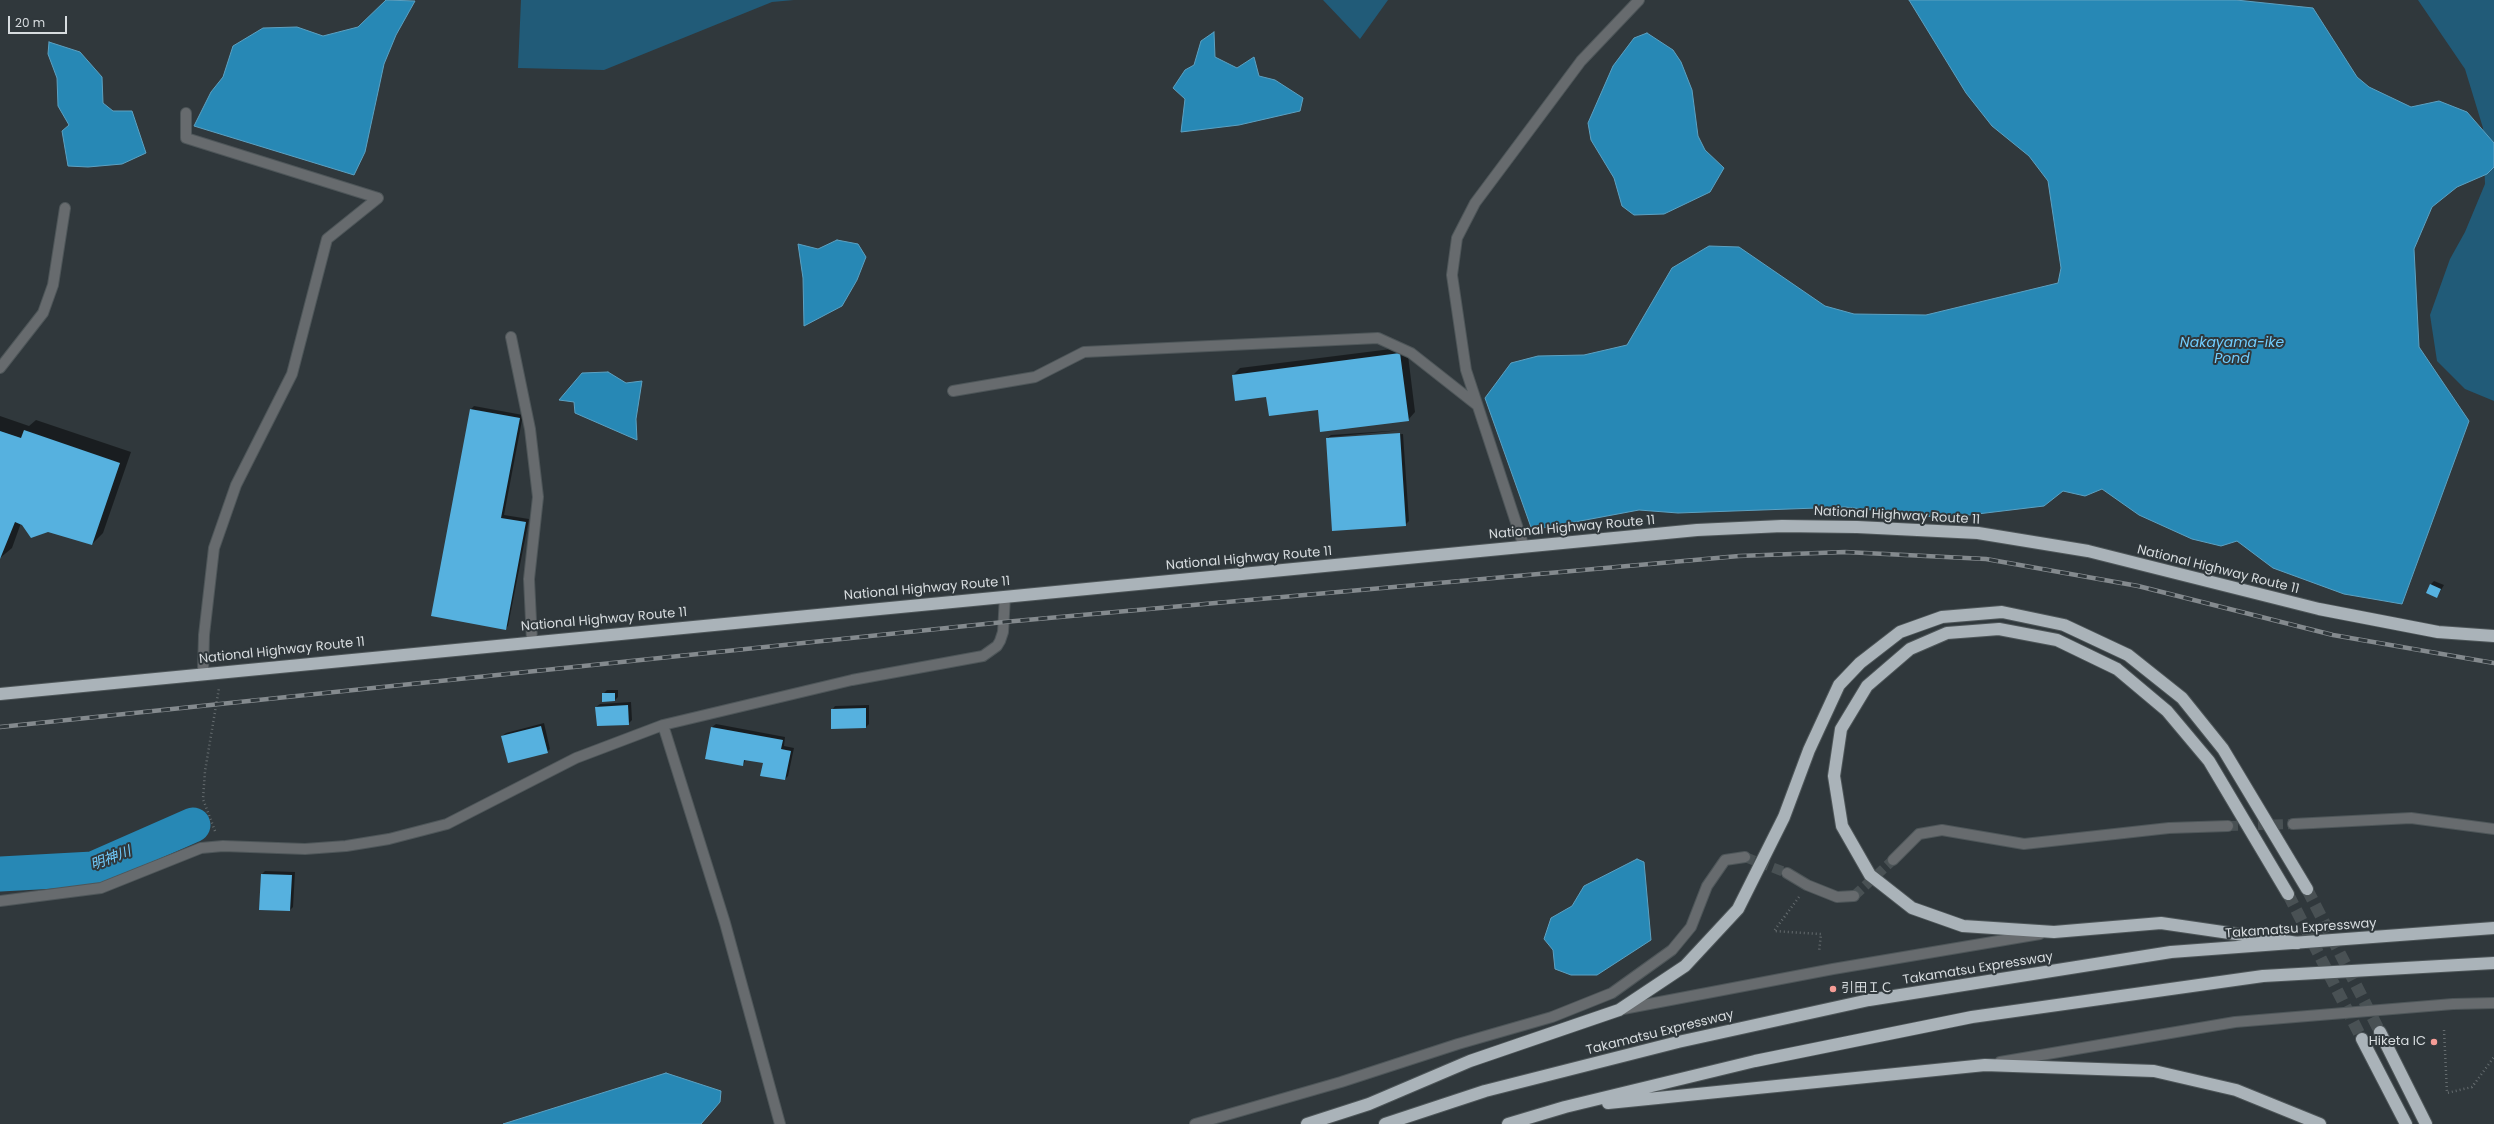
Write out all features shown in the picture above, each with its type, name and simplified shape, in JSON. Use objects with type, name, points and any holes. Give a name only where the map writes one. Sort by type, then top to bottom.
[{"type":"highway","name":"National Highway Route 11","points":[[0,694],[220,671],[1696,530],[1782,526],[1857,527],[1978,533],[2088,551],[2319,610],[2438,632],[2494,636]]},
{"type":"highway","points":[[1307,1124],[1369,1104],[1470,1061],[1619,1010],[1685,966],[1738,909],[1784,817],[1809,750],[1839,685],[1860,663],[1900,632],[1942,617],[2002,612],[2064,625],[2128,655],[2182,698],[2223,749],[2307,889]]},
{"type":"highway","points":[[2288,894],[2209,761],[2168,710],[2117,669],[2057,640],[1999,629],[1947,633],[1910,648],[1867,686],[1841,729],[1834,776],[1842,826],[1870,875],[1912,908],[1963,926],[2054,932],[2161,923],[2298,943]]},
{"type":"highway","name":"Takamatsu Expressway","points":[[1385,1124],[1508,1086],[1678,1042],[1869,1000],[2171,952],[2494,928]]},
{"type":"highway","points":[[1508,1124],[1566,1107],[1755,1061],[1972,1017],[2263,976],[2494,963]]},
{"type":"highway","points":[[2380,1032],[2426,1124]]},
{"type":"highway","points":[[2362,1039],[2406,1124]]},
{"type":"highway","points":[[1566,1107],[1985,1065],[2154,1071],[2236,1090],[2320,1124]]},
{"type":"street","points":[[1524,547],[1466,370],[1458,328],[1452,275],[1457,238],[1475,203],[1577,67],[1639,0]]},
{"type":"street","points":[[186,113],[186,138],[378,198],[327,239],[292,374],[236,485],[214,548],[204,635],[203,673]]},
{"type":"street","points":[[0,368],[43,313],[53,285],[65,208]]},
{"type":"street","points":[[510,337],[530,429],[538,497],[529,579],[532,641]]},
{"type":"street","points":[[953,391],[1035,377],[1084,352],[1378,338],[1411,353],[1477,405]]},
{"type":"street","points":[[0,901],[101,888],[201,848],[223,846],[305,849],[346,846],[389,839],[447,824],[576,758],[663,725],[852,680],[983,656],[997,646],[1003,632],[1005,596]]},
{"type":"street","points":[[663,725],[725,923],[780,1124]]},
{"type":"street","points":[[2293,824],[2411,818],[2494,829]]},
{"type":"street","points":[[1893,860],[1919,834],[1942,830],[2024,844],[2169,828],[2228,826]]},
{"type":"street","points":[[1195,1124],[1341,1082],[1458,1044],[1552,1017],[1612,993],[1672,950],[1691,927],[1707,886],[1725,860],[1745,857]]},
{"type":"street","points":[[1787,873],[1807,885],[1837,897],[1854,896]]},
{"type":"street","points":[[1619,1010],[1833,969],[2054,932]]},
{"type":"street","points":[[1985,1065],[2235,1022],[2453,1004],[2494,1003]]},
{"type":"path","points":[[220,671],[218,704],[205,771],[204,799],[209,821],[223,846]]},
{"type":"path","points":[[1807,885],[1774,931],[1821,934],[1819,952]]},
{"type":"path","points":[[2444,1030],[2447,1094],[2472,1087],[2494,1057]]},
{"type":"shaded area","points":[[521,0],[794,0],[772,2],[604,70],[518,68]]},
{"type":"shaded area","points":[[1323,0],[1388,0],[1360,39]]},
{"type":"shaded area","points":[[2418,0],[2494,0],[2494,401],[2465,389],[2437,361],[2430,315],[2450,259],[2465,232],[2485,184],[2483,128],[2465,69]]},
{"type":"water","points":[[386,0],[415,1],[396,35],[384,64],[365,152],[354,175],[194,126],[211,92],[223,77],[233,46],[263,28],[297,27],[323,36],[358,27]]},
{"type":"water","name":"Nakayama-ike Pond","points":[[1909,0],[2236,0],[2313,8],[2357,77],[2369,87],[2411,107],[2439,101],[2467,112],[2494,143],[2494,167],[2487,174],[2457,187],[2432,207],[2414,249],[2419,347],[2469,421],[2402,604],[2344,594],[2273,568],[2237,541],[2221,546],[2192,539],[2139,515],[2102,489],[2085,496],[2063,491],[2044,506],[1944,518],[1845,507],[1678,513],[1639,510],[1532,530],[1485,398],[1511,363],[1538,356],[1584,355],[1627,345],[1672,268],[1709,246],[1739,247],[1825,306],[1854,314],[1926,315],[2058,283],[2061,268],[2048,181],[2029,156],[1992,126],[1966,93]]},
{"type":"water","points":[[1214,32],[1215,57],[1237,68],[1254,57],[1259,76],[1275,80],[1303,98],[1300,111],[1239,125],[1181,132],[1185,99],[1173,88],[1185,70],[1194,65],[1201,41]]},
{"type":"water","points":[[1647,33],[1673,50],[1681,62],[1692,90],[1698,136],[1705,150],[1724,168],[1710,192],[1664,214],[1634,215],[1622,206],[1614,178],[1591,140],[1588,123],[1613,66],[1634,38]]},
{"type":"water","points":[[49,42],[80,52],[102,77],[103,103],[113,111],[132,111],[146,153],[122,164],[88,167],[68,166],[62,131],[69,125],[58,106],[57,78],[48,54]]},
{"type":"water","points":[[837,240],[858,244],[866,257],[857,280],[842,306],[804,326],[803,278],[798,244],[818,249]]},
{"type":"water","points":[[608,372],[626,383],[642,381],[636,419],[637,440],[575,413],[574,402],[559,400],[582,373]]},
{"type":"water","points":[[1637,859],[1644,862],[1651,940],[1597,975],[1571,975],[1555,969],[1553,950],[1544,939],[1551,918],[1572,906],[1584,886]]},
{"type":"water","points":[[666,1073],[721,1091],[720,1102],[701,1124],[503,1124]]},
{"type":"building","points":[[1400,353],[1409,421],[1320,432],[1318,410],[1269,416],[1266,397],[1235,401],[1232,375]]},
{"type":"building","points":[[470,409],[520,418],[501,518],[526,522],[506,630],[431,616]]},
{"type":"building","points":[[24,430],[120,463],[92,545],[48,532],[31,538],[22,525],[15,522],[0,559],[0,431],[21,438]]},
{"type":"building","points":[[1400,433],[1406,526],[1332,531],[1326,438]]},
{"type":"building","points":[[2430,584],[2441,589],[2437,598],[2426,593]]},
{"type":"building","points":[[602,693],[615,693],[615,701],[602,702]]},
{"type":"building","points":[[628,705],[629,725],[597,726],[595,707]]},
{"type":"building","points":[[866,708],[866,728],[831,729],[831,709]]},
{"type":"building","points":[[541,726],[548,753],[508,763],[501,736]]},
{"type":"building","points":[[711,727],[783,740],[781,749],[791,751],[785,780],[760,776],[763,763],[744,760],[743,766],[705,759]]},
{"type":"building","points":[[261,874],[292,875],[290,911],[259,910]]},
{"type":"waterway","name":"明神川","points":[[0,874],[93,869],[193,825]]},
{"type":"tunnel","points":[[2228,826],[2293,824]]},
{"type":"tunnel","points":[[1745,857],[1787,873]]},
{"type":"tunnel","points":[[1854,896],[1893,860]]},
{"type":"tunnel","points":[[2307,889],[2380,1032]]},
{"type":"tunnel","points":[[2288,894],[2362,1039]]},
{"type":"railway","points":[[0,727],[1004,622],[1739,556],[1845,552],[1986,559],[2138,586],[2333,635],[2494,663]]},
{"type":"place","name":"引田ＩＣ","points":[[1833,989]]},
{"type":"place","name":"Hiketa IC","points":[[2434,1042]]}]
